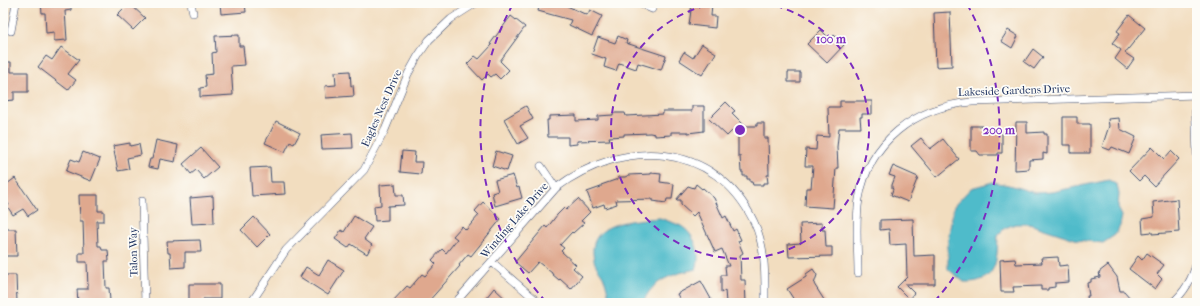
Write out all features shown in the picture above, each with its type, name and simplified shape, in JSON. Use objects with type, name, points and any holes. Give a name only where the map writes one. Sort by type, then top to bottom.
[{"type":"street","points":[[11,31],[16,3]]},
{"type":"street","points":[[191,3],[193,13]]},
{"type":"street","name":"Eagles Nest Drive","points":[[251,303],[286,250],[364,170],[385,130],[408,74],[429,40],[451,19],[476,3]]},
{"type":"street","points":[[640,3],[652,9]]},
{"type":"street","points":[[1196,95],[1197,157]]},
{"type":"street","name":"Lakeside Gardens Drive","points":[[858,273],[857,215],[862,184],[868,170],[880,150],[895,133],[914,119],[927,112],[957,103],[972,102],[1196,95]]},
{"type":"street","name":"Winding Lake Drive","points":[[454,303],[492,262],[556,188],[578,173],[613,159],[632,155],[660,155],[675,157],[704,168],[722,181],[738,197],[747,209],[754,223],[763,252],[765,303]]},
{"type":"street","points":[[541,166],[556,188]]},
{"type":"street","name":"Talon Way","points":[[142,201],[145,303]]},
{"type":"street","points":[[1172,303],[1188,284],[1196,267],[1197,261]]},
{"type":"street","points":[[492,262],[538,302]]},
{"type":"water","points":[[1109,180],[1117,185],[1119,194],[1118,208],[1122,216],[1120,226],[1115,235],[1103,243],[1078,240],[1029,224],[1015,224],[1005,228],[998,235],[997,256],[993,269],[984,278],[964,282],[948,269],[948,239],[954,206],[971,188],[993,182],[1035,193],[1052,192]]},
{"type":"water","points":[[660,218],[681,226],[690,234],[698,251],[698,263],[696,269],[680,273],[658,283],[652,288],[643,303],[610,303],[603,276],[594,260],[593,247],[597,237],[604,230],[614,225],[637,220]]},
{"type":"building","points":[[41,3],[71,3],[71,10],[65,11],[67,40],[54,41],[54,32],[46,33],[45,13],[42,13]]},
{"type":"building","points":[[129,3],[145,18],[133,30],[117,15]]},
{"type":"building","points":[[220,3],[245,3],[246,12],[221,14]]},
{"type":"building","points":[[540,3],[568,3],[567,6],[587,15],[590,10],[602,16],[592,36],[569,25],[571,20],[538,11]]},
{"type":"building","points":[[692,3],[712,3],[711,16],[716,16],[715,28],[689,25]]},
{"type":"building","points":[[950,12],[952,66],[936,67],[934,13]]},
{"type":"building","points":[[1129,15],[1145,28],[1125,53],[1134,59],[1127,69],[1115,59],[1121,50],[1112,43],[1120,33],[1117,31]]},
{"type":"building","points":[[511,16],[525,27],[500,61],[509,70],[500,79],[495,74],[491,77],[488,74],[482,80],[467,64],[475,56],[479,59],[492,45],[490,44]]},
{"type":"building","points":[[821,30],[830,39],[834,35],[844,45],[827,63],[807,44]]},
{"type":"building","points":[[1008,30],[1018,36],[1012,48],[1001,41]]},
{"type":"building","points":[[239,35],[239,46],[243,46],[245,65],[231,66],[233,95],[200,97],[200,88],[206,87],[205,75],[213,74],[212,53],[216,52],[215,36]]},
{"type":"building","points":[[618,36],[627,40],[626,43],[666,56],[661,70],[638,63],[636,69],[619,63],[616,71],[604,67],[606,59],[592,54],[598,37],[615,43]]},
{"type":"building","points":[[702,44],[716,53],[702,75],[679,60],[684,52],[693,58]]},
{"type":"building","points":[[61,47],[79,60],[68,74],[76,80],[68,90],[38,67],[46,56],[52,60]]},
{"type":"building","points":[[1033,49],[1043,57],[1034,69],[1024,62]]},
{"type":"building","points":[[3,62],[11,62],[11,72],[28,72],[28,92],[14,92],[14,100],[3,101]]},
{"type":"building","points":[[350,71],[351,86],[353,85],[354,96],[326,98],[325,86],[336,85],[335,72]]},
{"type":"building","points":[[788,72],[800,72],[800,82],[788,82]]},
{"type":"building","points":[[840,101],[872,101],[872,114],[862,114],[862,117],[860,117],[861,128],[839,128],[837,147],[838,168],[836,168],[833,208],[805,206],[806,188],[811,188],[813,166],[805,166],[806,149],[816,150],[817,136],[829,137],[828,107],[840,107]]},
{"type":"building","points":[[726,102],[735,111],[732,113],[745,126],[757,126],[757,123],[764,123],[764,138],[768,138],[768,183],[763,183],[763,185],[753,185],[752,182],[750,182],[750,179],[747,179],[747,176],[743,176],[743,172],[741,172],[740,156],[738,156],[738,125],[727,136],[709,119]]},
{"type":"building","points":[[526,106],[533,119],[520,126],[528,138],[518,144],[504,119]]},
{"type":"building","points":[[692,106],[704,106],[704,131],[688,133],[671,132],[671,135],[655,136],[655,134],[650,133],[624,134],[624,136],[609,137],[610,140],[577,141],[577,144],[568,145],[568,137],[548,137],[547,120],[549,120],[549,116],[576,115],[576,121],[598,120],[598,116],[613,115],[613,113],[625,113],[626,116],[663,114],[663,111],[692,111]]},
{"type":"building","points":[[1063,117],[1077,117],[1077,124],[1090,124],[1090,153],[1071,153],[1071,145],[1063,145]]},
{"type":"building","points":[[1119,118],[1120,129],[1136,137],[1129,154],[1112,147],[1110,150],[1102,147],[1109,126],[1108,119]]},
{"type":"building","points":[[276,121],[300,133],[294,144],[290,142],[285,152],[265,143]]},
{"type":"building","points":[[1016,122],[1027,122],[1027,133],[1044,132],[1044,134],[1047,134],[1047,154],[1043,153],[1043,159],[1029,160],[1029,169],[1015,170]]},
{"type":"building","points":[[971,126],[982,126],[982,132],[1002,132],[1002,153],[998,153],[998,155],[980,155],[977,151],[971,151]]},
{"type":"building","points":[[352,133],[353,148],[322,149],[321,135]]},
{"type":"building","points":[[921,138],[930,149],[943,139],[959,159],[937,177],[911,146]]},
{"type":"building","points":[[156,140],[178,145],[175,162],[160,159],[158,169],[148,167],[150,159],[152,159]]},
{"type":"building","points":[[130,143],[130,146],[139,144],[141,155],[127,158],[129,169],[118,171],[113,146]]},
{"type":"building","points":[[1152,147],[1164,159],[1171,151],[1179,159],[1154,186],[1144,176],[1139,181],[1129,171]]},
{"type":"building","points":[[201,148],[218,167],[204,179],[196,170],[191,174],[183,164]]},
{"type":"building","points":[[402,151],[415,152],[414,162],[422,162],[421,174],[400,172]]},
{"type":"building","points":[[496,151],[512,156],[507,171],[492,166]]},
{"type":"building","points":[[83,152],[100,159],[91,181],[66,171],[71,159],[79,162]]},
{"type":"building","points":[[893,166],[918,177],[908,202],[891,195],[895,177],[889,175]]},
{"type":"building","points":[[270,167],[271,182],[284,182],[285,194],[252,196],[250,168]]},
{"type":"building","points":[[651,173],[661,174],[660,182],[674,184],[672,199],[667,199],[666,203],[653,201],[653,199],[616,200],[617,204],[605,208],[604,204],[593,208],[587,192],[618,179],[618,177]]},
{"type":"building","points":[[513,175],[517,188],[519,187],[522,198],[495,206],[492,193],[498,191],[495,180]]},
{"type":"building","points":[[15,178],[37,210],[28,216],[23,209],[13,215],[7,206],[9,205],[3,195],[3,187]]},
{"type":"building","points":[[395,184],[396,195],[403,195],[404,205],[388,206],[388,220],[375,221],[374,206],[381,205],[380,185]]},
{"type":"building","points":[[696,184],[714,198],[723,218],[726,216],[733,231],[736,229],[741,240],[738,241],[743,253],[740,255],[741,280],[745,280],[746,303],[726,303],[725,290],[721,293],[721,275],[726,275],[725,266],[729,266],[722,249],[715,252],[697,212],[693,216],[681,205],[681,200],[676,200],[688,186],[694,188]]},
{"type":"building","points":[[79,195],[98,195],[98,211],[104,211],[104,221],[97,221],[98,246],[101,246],[102,250],[108,250],[109,261],[105,261],[106,288],[109,288],[110,301],[78,302],[77,289],[88,289],[87,262],[79,262],[79,253],[84,253],[83,221],[80,221]]},
{"type":"building","points":[[213,196],[214,223],[192,224],[190,198]]},
{"type":"building","points":[[578,199],[590,212],[581,221],[584,223],[573,233],[572,232],[560,245],[564,248],[561,251],[576,265],[573,268],[582,276],[571,289],[538,262],[528,273],[515,262],[545,226],[547,228],[564,208],[566,210]]},
{"type":"building","points":[[1177,199],[1179,232],[1152,234],[1152,232],[1143,233],[1142,219],[1154,217],[1153,202]]},
{"type":"building","points":[[483,202],[501,219],[471,256],[468,254],[459,265],[460,266],[427,303],[391,303],[407,286],[410,288],[422,274],[425,276],[436,264],[432,260],[442,249],[446,253],[457,239],[453,236],[462,226],[466,230],[479,215],[475,211]]},
{"type":"building","points":[[354,216],[372,227],[364,239],[372,245],[367,254],[351,244],[348,248],[335,239],[341,230],[344,232]]},
{"type":"building","points":[[254,217],[270,234],[257,247],[241,230]]},
{"type":"building","points":[[913,219],[914,256],[935,255],[935,284],[905,284],[914,293],[909,299],[897,287],[907,277],[906,244],[890,245],[889,229],[880,230],[880,220]]},
{"type":"building","points":[[822,223],[822,230],[825,230],[826,247],[832,247],[832,256],[789,257],[788,244],[801,243],[800,224]]},
{"type":"building","points":[[3,229],[16,229],[17,256],[3,256]]},
{"type":"building","points":[[200,240],[201,252],[185,252],[185,267],[171,268],[170,253],[168,253],[167,241]]},
{"type":"building","points":[[1147,253],[1164,265],[1157,274],[1162,279],[1155,289],[1129,269],[1138,256],[1142,260]]},
{"type":"building","points":[[1058,257],[1059,266],[1068,265],[1069,282],[1055,283],[1055,287],[1048,288],[1048,290],[1041,290],[1041,286],[1013,287],[1014,292],[1001,292],[1000,260],[1015,259],[1016,264],[1042,263],[1041,258]]},
{"type":"building","points":[[328,260],[344,270],[328,295],[300,277],[306,267],[319,275]]},
{"type":"building","points":[[1108,265],[1117,277],[1120,291],[1124,291],[1131,299],[1127,303],[1112,303],[1110,301],[1088,303],[1087,296],[1089,296],[1087,283],[1091,282],[1091,279],[1100,277],[1099,272]]},
{"type":"building","points":[[813,269],[817,275],[814,284],[826,303],[796,303],[787,289],[806,277],[806,274]]},
{"type":"building","points":[[3,275],[16,275],[17,303],[3,303]]},
{"type":"building","points":[[701,281],[711,299],[704,303],[682,303],[677,294]]},
{"type":"building","points":[[189,284],[220,284],[220,299],[203,299],[203,303],[189,303]]},
{"type":"building","points":[[494,288],[510,303],[482,303]]}]
